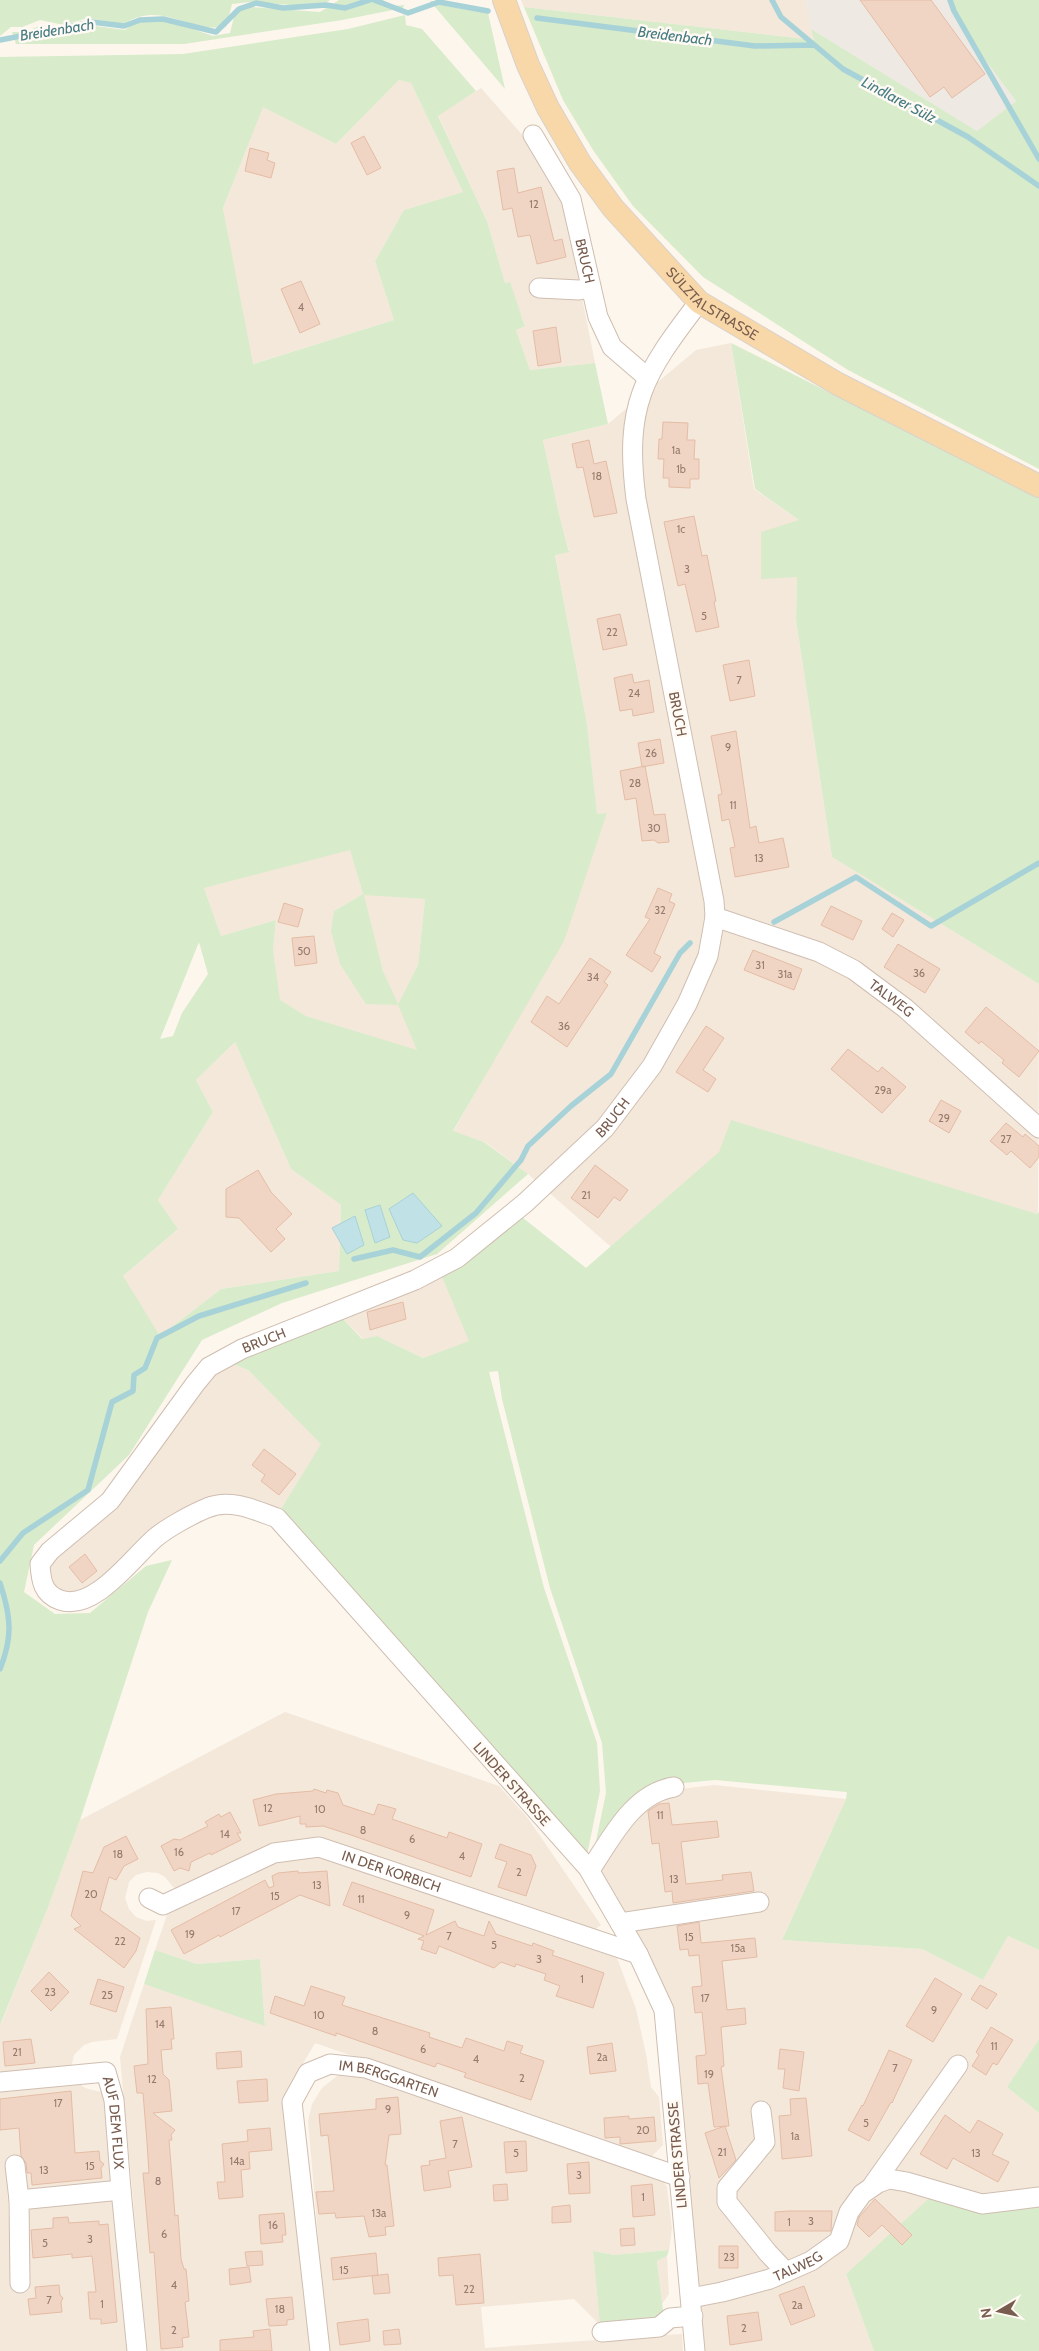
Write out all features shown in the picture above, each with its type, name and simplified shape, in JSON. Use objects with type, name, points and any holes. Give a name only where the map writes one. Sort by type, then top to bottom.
[{"type":"main road","name":"SÜLZTALSTRASSE","points":[[504,0],[528,65],[548,108],[580,163],[613,208],[699,302],[838,384],[1039,486]]},
{"type":"street","name":"BRUCH","points":[[533,135],[571,199],[598,318],[612,347],[648,378]]},
{"type":"street","points":[[539,288],[579,290],[591,288]]},
{"type":"street","name":"BRUCH","points":[[51,1597],[41,1583],[40,1564],[50,1551],[110,1501],[209,1367],[242,1349],[415,1280],[458,1258],[526,1203],[605,1128],[652,1066],[687,1004],[708,956],[715,917],[712,891],[636,499],[632,466],[633,421],[638,401],[648,378],[670,340],[699,302]]},
{"type":"street","name":"TALWEG","points":[[715,917],[819,952],[854,970],[905,1008],[1039,1128]]},
{"type":"street","name":"LINDER STRASSE","points":[[51,1597],[64,1602],[84,1600],[105,1587],[156,1537],[209,1507],[241,1505],[277,1518],[590,1870],[638,1954],[664,2010],[695,2351]]},
{"type":"street","points":[[590,1870],[632,1810],[662,1788],[674,1786]]},
{"type":"street","name":"IN DER KORBICH","points":[[149,1898],[163,1905],[274,1853],[319,1847],[638,1954]]},
{"type":"street","points":[[620,1923],[758,1902]]},
{"type":"street","name":"IM BERGGARTEN","points":[[320,2351],[292,2102],[308,2073],[330,2064],[366,2068],[680,2177]]},
{"type":"street","name":"TALWEG","points":[[871,2188],[958,2065]]},
{"type":"street","name":"AUF DEM FLUX","points":[[0,2082],[106,2072],[114,2100],[137,2351]]},
{"type":"street","points":[[761,2111],[765,2142],[727,2188],[727,2202],[768,2253],[786,2272]]},
{"type":"street","points":[[15,2165],[19,2200],[20,2283]]},
{"type":"street","name":"TALWEG","points":[[691,2298],[770,2279],[811,2261],[839,2241],[849,2212],[862,2194],[889,2179],[907,2182],[982,2204],[1039,2197]]},
{"type":"street","name":"AUF DEM FLUX","points":[[19,2200],[121,2190]]},
{"type":"street","points":[[602,2332],[659,2327],[670,2318],[693,2316]]},
{"type":"shaded area","points":[[521,0],[805,0],[814,40],[524,7]]},
{"type":"shaded area","points":[[805,0],[953,0],[959,25],[1016,101],[977,131],[811,29]]},
{"type":"shaded area","points":[[399,80],[411,83],[463,192],[404,210],[375,261],[394,320],[252,364],[223,208],[263,106],[336,144]]},
{"type":"shaded area","points":[[481,88],[525,138],[562,197],[595,363],[530,370],[516,330],[525,325],[509,282],[505,283],[487,221],[438,115]]},
{"type":"shaded area","points":[[731,343],[754,489],[799,520],[761,578],[797,577],[796,620],[832,857],[1039,984],[1038,1214],[720,1152],[611,1247],[528,1174],[485,1142],[453,1132],[507,1037],[607,814],[597,815],[587,724],[555,554],[569,551],[543,440],[608,424],[696,350]]},
{"type":"shaded area","points":[[350,849],[363,894],[425,899],[418,965],[398,1004],[418,1051],[306,1016],[279,1000],[273,950],[276,920],[221,936],[204,888]],"holes":[[[363,894],[383,971],[397,1004],[334,911]]]},
{"type":"shaded area","points":[[235,1042],[291,1169],[341,1205],[339,1271],[221,1289],[160,1336],[122,1277],[178,1229],[158,1200],[213,1112],[196,1080]]},
{"type":"shaded area","points":[[437,1265],[470,1341],[423,1358],[377,1336],[363,1339],[331,1306]]},
{"type":"shaded area","points":[[219,1358],[248,1370],[322,1444],[278,1514],[205,1503],[81,1595],[54,1593],[45,1567]]},
{"type":"shaded area","points":[[285,1712],[499,1786],[527,1817],[601,1925],[594,1930],[301,1841],[288,1841],[263,1847],[184,1889],[173,1887],[165,1877],[158,1873],[147,1872],[136,1875],[129,1882],[125,1898],[129,1909],[136,1917],[147,1921],[156,1920],[117,2039],[92,2042],[84,2045],[74,2055],[71,2068],[0,2074],[0,2026],[47,1910],[80,1820]]},
{"type":"shaded area","points":[[714,1785],[846,1799],[782,1940],[922,1949],[983,1980],[1008,1936],[1039,1950],[1039,2039],[1007,2087],[1039,2113],[1039,2194],[918,2211],[846,2274],[874,2351],[701,2351],[671,2010],[594,1868],[633,1812],[663,1791]]},
{"type":"shaded area","points":[[310,1856],[335,1861],[617,1958],[636,2009],[651,2087],[659,2097],[663,2145],[651,2157],[628,2151],[315,2043],[295,2077],[290,2105],[312,2351],[147,2351],[120,2057],[144,1984],[265,2025],[260,1959],[197,1964],[155,1950],[167,1915],[270,1861]]},
{"type":"shaded area","points":[[355,2072],[663,2181],[667,2187],[672,2228],[669,2250],[614,2255],[593,2251],[600,2325],[574,2299],[481,2307],[485,2348],[682,2334],[683,2351],[328,2351],[308,2121],[312,2104],[322,2088],[337,2076]]},
{"type":"shaded area","points":[[74,2079],[85,2088],[105,2093],[114,2181],[32,2191],[26,2187],[21,2158],[6,2159],[12,2290],[27,2290],[25,2218],[29,2209],[32,2207],[113,2200],[132,2351],[0,2351],[0,2085]]},
{"type":"shaded area","points":[[667,2256],[669,2294],[662,2304],[657,2261]]},
{"type":"green space","points":[[0,0],[330,0],[319,7],[250,2],[232,4],[226,27],[198,25],[174,18],[150,15],[137,17],[123,24],[87,18],[64,25],[40,20],[22,27],[11,27],[0,36]]},
{"type":"green space","points":[[339,0],[383,0],[394,6],[404,5],[403,8],[342,20],[184,44],[16,44],[12,32],[23,32],[40,26],[64,31],[88,25],[125,30],[135,22],[158,17],[213,36],[230,33],[236,9],[251,7],[320,12]]},
{"type":"green space","points":[[953,0],[1039,0],[1039,469],[848,370],[703,277],[633,206],[593,150],[563,100],[524,7],[814,40],[811,29],[977,131],[1016,101],[959,25]]},
{"type":"green space","points":[[430,1],[456,3],[463,9],[488,13],[505,89]]},
{"type":"green space","points":[[405,15],[406,25],[422,29],[476,91],[438,116],[487,221],[505,283],[510,282],[525,326],[516,330],[530,370],[595,363],[608,424],[543,440],[569,552],[555,555],[587,724],[597,814],[607,813],[564,941],[453,1131],[484,1142],[528,1174],[437,1254],[282,1303],[202,1340],[129,1455],[34,1545],[24,1592],[55,1614],[90,1613],[146,1566],[172,1560],[148,1612],[80,1820],[47,1910],[0,2025],[0,57],[183,54],[348,29]],"holes":[[[399,80],[411,83],[463,192],[404,210],[375,261],[394,320],[253,364],[223,208],[263,107],[336,144]],[[350,850],[363,894],[334,911],[331,931],[340,964],[366,1004],[398,1005],[417,1050],[306,1016],[280,1000],[273,950],[276,920],[221,936],[204,888]],[[364,895],[425,899],[418,965],[398,1004],[383,971]],[[199,942],[208,974],[182,1013],[173,1036],[160,1039]],[[235,1042],[291,1169],[341,1205],[339,1271],[221,1289],[160,1336],[123,1276],[178,1229],[158,1200],[213,1112],[196,1080]]]},
{"type":"green space","points":[[731,343],[1039,498],[1039,984],[832,857],[796,620],[797,577],[761,579],[761,532],[799,520],[755,489]]},
{"type":"green space","points":[[731,1120],[1037,1214],[1039,1212],[1039,1950],[1008,1936],[983,1980],[922,1949],[782,1940],[846,1799],[847,1792],[715,1780],[663,1785],[592,1860],[606,1793],[602,1743],[550,1588],[502,1399],[498,1371],[489,1372],[544,1588],[597,1743],[600,1791],[586,1860],[278,1514],[321,1444],[248,1370],[219,1358],[331,1306],[362,1339],[377,1336],[423,1358],[469,1341],[437,1265],[513,1210],[586,1268],[719,1152]]},
{"type":"green space","points":[[155,1950],[197,1964],[260,1959],[265,2026],[144,1984]]},
{"type":"green space","points":[[1039,2039],[1039,2113],[1007,2087]]},
{"type":"green space","points":[[936,2192],[1039,2200],[1039,2351],[874,2351],[846,2274]]},
{"type":"green space","points":[[669,2250],[667,2256],[657,2261],[664,2319],[600,2325],[593,2251],[614,2255]]},
{"type":"water","points":[[413,1193],[442,1226],[417,1243],[403,1240],[389,1209]]},
{"type":"water","points":[[380,1205],[390,1237],[375,1243],[365,1210]]},
{"type":"water","points":[[355,1216],[364,1245],[347,1254],[332,1228]]},
{"type":"building","points":[[860,0],[931,0],[985,74],[952,98],[944,87],[930,97]]},
{"type":"building","points":[[364,136],[381,168],[367,175],[351,143]]},
{"type":"building","points":[[250,148],[269,153],[267,160],[275,163],[271,178],[245,171]]},
{"type":"building","points":[[514,168],[518,193],[541,187],[554,241],[562,239],[566,257],[537,264],[530,235],[518,237],[512,208],[503,210],[497,171]]},
{"type":"building","points":[[301,281],[320,324],[300,333],[281,289]]},
{"type":"building","points":[[556,327],[561,362],[538,366],[533,331]]},
{"type":"building","points":[[663,422],[688,423],[687,440],[695,440],[694,459],[699,459],[699,479],[690,479],[690,488],[669,487],[669,478],[663,478],[664,459],[658,459],[659,439],[662,439]]},
{"type":"building","points":[[589,440],[594,464],[606,461],[617,513],[594,517],[583,467],[577,468],[572,444]]},
{"type":"building","points":[[694,516],[702,556],[707,555],[719,627],[696,632],[685,584],[678,586],[664,522]]},
{"type":"building","points":[[620,614],[627,645],[603,650],[597,619]]},
{"type":"building","points":[[749,660],[755,696],[730,701],[723,665]]},
{"type":"building","points":[[632,674],[634,683],[649,680],[654,712],[633,716],[632,709],[620,711],[614,678]]},
{"type":"building","points":[[736,731],[750,828],[756,826],[759,843],[783,838],[789,867],[735,877],[730,848],[735,847],[729,819],[722,821],[718,795],[722,794],[711,736]]},
{"type":"building","points":[[660,739],[664,763],[642,767],[638,743]]},
{"type":"building","points":[[645,766],[654,815],[665,814],[669,842],[642,841],[636,798],[625,800],[620,771]]},
{"type":"building","points":[[658,888],[672,894],[669,901],[675,904],[654,953],[661,957],[652,972],[626,955],[650,919],[645,917]]},
{"type":"building","points":[[284,903],[303,909],[298,927],[278,922]]},
{"type":"building","points":[[831,906],[862,921],[853,940],[821,925]]},
{"type":"building","points":[[892,913],[904,920],[893,937],[882,929]]},
{"type":"building","points":[[314,936],[317,963],[295,966],[292,938]]},
{"type":"building","points":[[898,944],[940,969],[925,993],[884,967]]},
{"type":"building","points":[[753,950],[802,969],[794,990],[744,970]]},
{"type":"building","points":[[590,958],[611,972],[604,982],[608,985],[567,1047],[531,1022],[547,996],[559,1004]]},
{"type":"building","points":[[986,1007],[1039,1051],[1019,1077],[1002,1063],[1004,1060],[981,1041],[979,1044],[965,1032]]},
{"type":"building","points":[[706,1026],[724,1038],[703,1070],[716,1079],[708,1092],[676,1072]]},
{"type":"building","points":[[848,1049],[878,1072],[882,1067],[906,1087],[882,1113],[831,1069]]},
{"type":"building","points":[[941,1100],[961,1111],[949,1133],[929,1121]]},
{"type":"building","points":[[1006,1123],[1023,1137],[1025,1134],[1039,1146],[1039,1157],[1030,1168],[1011,1151],[1007,1155],[990,1141]]},
{"type":"building","points":[[595,1165],[628,1190],[620,1201],[614,1197],[598,1218],[571,1198]]},
{"type":"building","points":[[258,1170],[271,1192],[292,1214],[276,1229],[285,1239],[271,1252],[239,1218],[226,1217],[226,1189]]},
{"type":"building","points":[[403,1302],[406,1319],[370,1330],[367,1312]]},
{"type":"building","points":[[264,1449],[296,1474],[279,1495],[261,1481],[265,1475],[252,1465]]},
{"type":"building","points":[[85,1554],[97,1571],[82,1583],[69,1567]]},
{"type":"building","points":[[314,1789],[326,1793],[327,1790],[338,1793],[343,1805],[374,1815],[378,1804],[396,1809],[392,1819],[447,1838],[449,1832],[482,1844],[471,1877],[323,1826],[306,1827],[306,1824],[300,1824],[300,1816],[259,1826],[253,1800],[276,1794],[313,1791]]},
{"type":"building","points":[[669,1803],[672,1825],[717,1821],[719,1837],[681,1842],[686,1884],[723,1880],[722,1875],[751,1872],[754,1891],[673,1903],[672,1891],[665,1892],[659,1843],[652,1844],[648,1811],[659,1804]]},
{"type":"building","points":[[230,1812],[241,1833],[237,1833],[241,1840],[211,1855],[210,1853],[191,1862],[189,1871],[180,1868],[174,1871],[161,1846],[174,1839],[180,1840],[208,1826],[205,1822],[219,1814],[221,1817]]},
{"type":"building","points":[[126,1836],[138,1859],[124,1866],[116,1880],[109,1877],[100,1910],[140,1938],[136,1951],[124,1968],[74,1929],[81,1926],[71,1916],[83,1871],[93,1873],[104,1847]]},
{"type":"building","points":[[500,1844],[531,1855],[536,1866],[526,1896],[498,1887],[507,1862],[495,1858]]},
{"type":"building","points":[[298,1871],[298,1873],[327,1871],[330,1906],[300,1895],[184,1954],[171,1930],[265,1880],[269,1888],[274,1886],[272,1876],[278,1873]]},
{"type":"building","points":[[352,1882],[434,1910],[426,1935],[455,1921],[458,1927],[484,1936],[489,1921],[496,1934],[532,1946],[533,1943],[554,1951],[552,1955],[604,1973],[593,2008],[556,1996],[560,1986],[544,1980],[546,1974],[516,1964],[515,1967],[501,1962],[494,1968],[439,1946],[436,1954],[421,1949],[424,1941],[418,1939],[424,1936],[343,1905]]},
{"type":"building","points":[[699,1922],[701,1943],[755,1938],[757,1957],[722,1961],[727,2010],[745,2008],[746,2024],[721,2027],[724,2066],[721,2067],[729,2126],[714,2127],[708,2083],[698,2084],[696,2056],[705,2055],[706,2053],[702,2012],[695,2013],[692,1987],[702,1986],[699,1955],[689,1956],[688,1949],[680,1950],[677,1926]]},
{"type":"building","points":[[49,1972],[69,1992],[51,2011],[31,1991]]},
{"type":"building","points":[[935,1978],[962,1994],[933,2042],[906,2026]]},
{"type":"building","points":[[98,1979],[124,1987],[116,2012],[90,2004]]},
{"type":"building","points":[[980,1985],[997,1994],[987,2009],[971,1999]]},
{"type":"building","points":[[311,1986],[345,1997],[342,2005],[430,2033],[429,2037],[462,2048],[466,2038],[504,2051],[507,2041],[523,2046],[520,2053],[544,2061],[531,2100],[464,2077],[466,2073],[437,2063],[435,2067],[336,2033],[336,2036],[270,2013],[275,1996],[304,2006]]},
{"type":"building","points":[[171,2007],[174,2039],[171,2039],[172,2049],[161,2050],[163,2074],[169,2080],[172,2111],[153,2113],[175,2130],[171,2135],[172,2140],[169,2140],[175,2216],[178,2215],[181,2259],[184,2269],[186,2269],[189,2301],[185,2302],[189,2337],[182,2338],[183,2347],[161,2349],[154,2252],[150,2253],[143,2173],[149,2173],[143,2093],[137,2093],[134,2066],[148,2064],[146,2009]]},
{"type":"building","points":[[991,2027],[1013,2040],[997,2065],[993,2063],[986,2075],[972,2066],[979,2055],[976,2052]]},
{"type":"building","points":[[31,2039],[35,2063],[5,2066],[3,2042]]},
{"type":"building","points":[[612,2043],[616,2071],[590,2074],[587,2047]]},
{"type":"building","points":[[780,2049],[804,2052],[799,2091],[783,2088],[785,2069],[778,2069]]},
{"type":"building","points":[[889,2050],[912,2060],[892,2103],[869,2141],[848,2130],[863,2106]]},
{"type":"building","points":[[241,2051],[242,2067],[217,2069],[216,2053]]},
{"type":"building","points":[[267,2079],[268,2101],[239,2103],[237,2081]]},
{"type":"building","points":[[71,2091],[75,2153],[99,2151],[100,2161],[104,2164],[101,2168],[102,2178],[32,2185],[31,2173],[27,2173],[26,2163],[21,2156],[19,2128],[0,2130],[0,2099]]},
{"type":"building","points":[[398,2097],[401,2134],[389,2135],[385,2165],[387,2165],[394,2226],[385,2227],[386,2235],[369,2237],[364,2216],[336,2218],[335,2213],[319,2214],[316,2192],[334,2191],[328,2135],[321,2136],[319,2114],[376,2109],[376,2099]]},
{"type":"building","points":[[806,2098],[812,2156],[782,2159],[779,2116],[791,2115],[790,2099]]},
{"type":"building","points":[[945,2115],[970,2133],[978,2120],[1003,2134],[992,2154],[1009,2162],[998,2182],[953,2158],[947,2169],[920,2154]]},
{"type":"building","points":[[629,2116],[629,2119],[654,2117],[656,2141],[620,2144],[620,2137],[605,2138],[604,2118]]},
{"type":"building","points":[[462,2117],[472,2167],[448,2171],[451,2187],[424,2191],[421,2166],[430,2165],[429,2161],[446,2158],[440,2121]]},
{"type":"building","points":[[725,2126],[736,2160],[719,2178],[705,2133]]},
{"type":"building","points":[[270,2128],[272,2150],[249,2152],[250,2169],[241,2170],[243,2197],[219,2199],[217,2182],[225,2182],[222,2144],[248,2141],[247,2130]]},
{"type":"building","points":[[526,2141],[527,2171],[506,2173],[504,2142]]},
{"type":"building","points":[[589,2162],[590,2193],[569,2194],[567,2164]]},
{"type":"building","points":[[507,2184],[508,2200],[494,2201],[493,2185]]},
{"type":"building","points":[[652,2184],[655,2215],[633,2217],[631,2186]]},
{"type":"building","points":[[875,2199],[912,2235],[902,2245],[882,2225],[869,2237],[857,2225],[859,2217]]},
{"type":"building","points":[[570,2205],[571,2222],[552,2223],[552,2207]]},
{"type":"building","points":[[832,2211],[831,2231],[775,2231],[775,2212]]},
{"type":"building","points":[[284,2213],[286,2235],[282,2235],[283,2242],[261,2244],[259,2215]]},
{"type":"building","points":[[68,2217],[69,2223],[99,2221],[99,2225],[108,2224],[117,2322],[101,2324],[101,2319],[90,2319],[88,2292],[96,2292],[92,2256],[72,2258],[72,2254],[33,2258],[31,2230],[53,2228],[53,2218]]},
{"type":"building","points":[[634,2228],[635,2245],[621,2246],[620,2229]]},
{"type":"building","points":[[719,2246],[738,2246],[738,2268],[719,2268]]},
{"type":"building","points":[[262,2251],[263,2265],[247,2266],[245,2252]]},
{"type":"building","points":[[376,2253],[378,2275],[333,2280],[331,2258]]},
{"type":"building","points":[[480,2254],[484,2303],[456,2305],[453,2275],[439,2276],[438,2258]]},
{"type":"building","points":[[249,2267],[251,2282],[230,2285],[229,2269]]},
{"type":"building","points":[[388,2274],[390,2293],[374,2294],[372,2276]]},
{"type":"building","points":[[59,2285],[60,2295],[63,2298],[61,2302],[62,2312],[30,2315],[28,2299],[36,2298],[35,2287]]},
{"type":"building","points":[[804,2286],[815,2316],[791,2325],[779,2295]]},
{"type":"building","points":[[292,2297],[294,2319],[287,2320],[287,2325],[269,2326],[266,2299]]},
{"type":"building","points":[[758,2312],[762,2340],[730,2345],[727,2316]]},
{"type":"building","points":[[368,2319],[370,2341],[340,2345],[337,2323]]},
{"type":"building","points":[[270,2329],[272,2351],[220,2351],[220,2340],[254,2337],[253,2331]]},
{"type":"building","points":[[399,2329],[401,2344],[384,2345],[383,2331]]},
{"type":"waterway","name":"Breidenbach","points":[[0,40],[92,22],[124,26],[140,20],[163,19],[216,32],[239,9],[256,3],[283,8],[326,5],[345,8],[370,0]]},
{"type":"waterway","name":"Breidenbach","points":[[374,0],[408,13],[439,2],[488,11]]},
{"type":"waterway","name":"Lindlarer Sülz","points":[[772,0],[781,17],[843,69],[968,137],[1039,186]]},
{"type":"waterway","points":[[950,0],[954,11],[1039,159]]},
{"type":"waterway","name":"Breidenbach","points":[[537,18],[755,46],[814,45]]},
{"type":"waterway","points":[[774,922],[856,877],[931,926],[1039,863]]},
{"type":"waterway","points":[[354,1259],[393,1250],[420,1257],[476,1213],[521,1160],[528,1146],[571,1106],[611,1074],[680,953],[690,943]]},
{"type":"waterway","points":[[0,1561],[23,1533],[88,1490],[112,1402],[133,1391],[134,1375],[145,1368],[157,1338],[199,1316],[306,1283]]},
{"type":"waterway","points":[[0,1583],[9,1626],[7,1647],[0,1669]]}]
